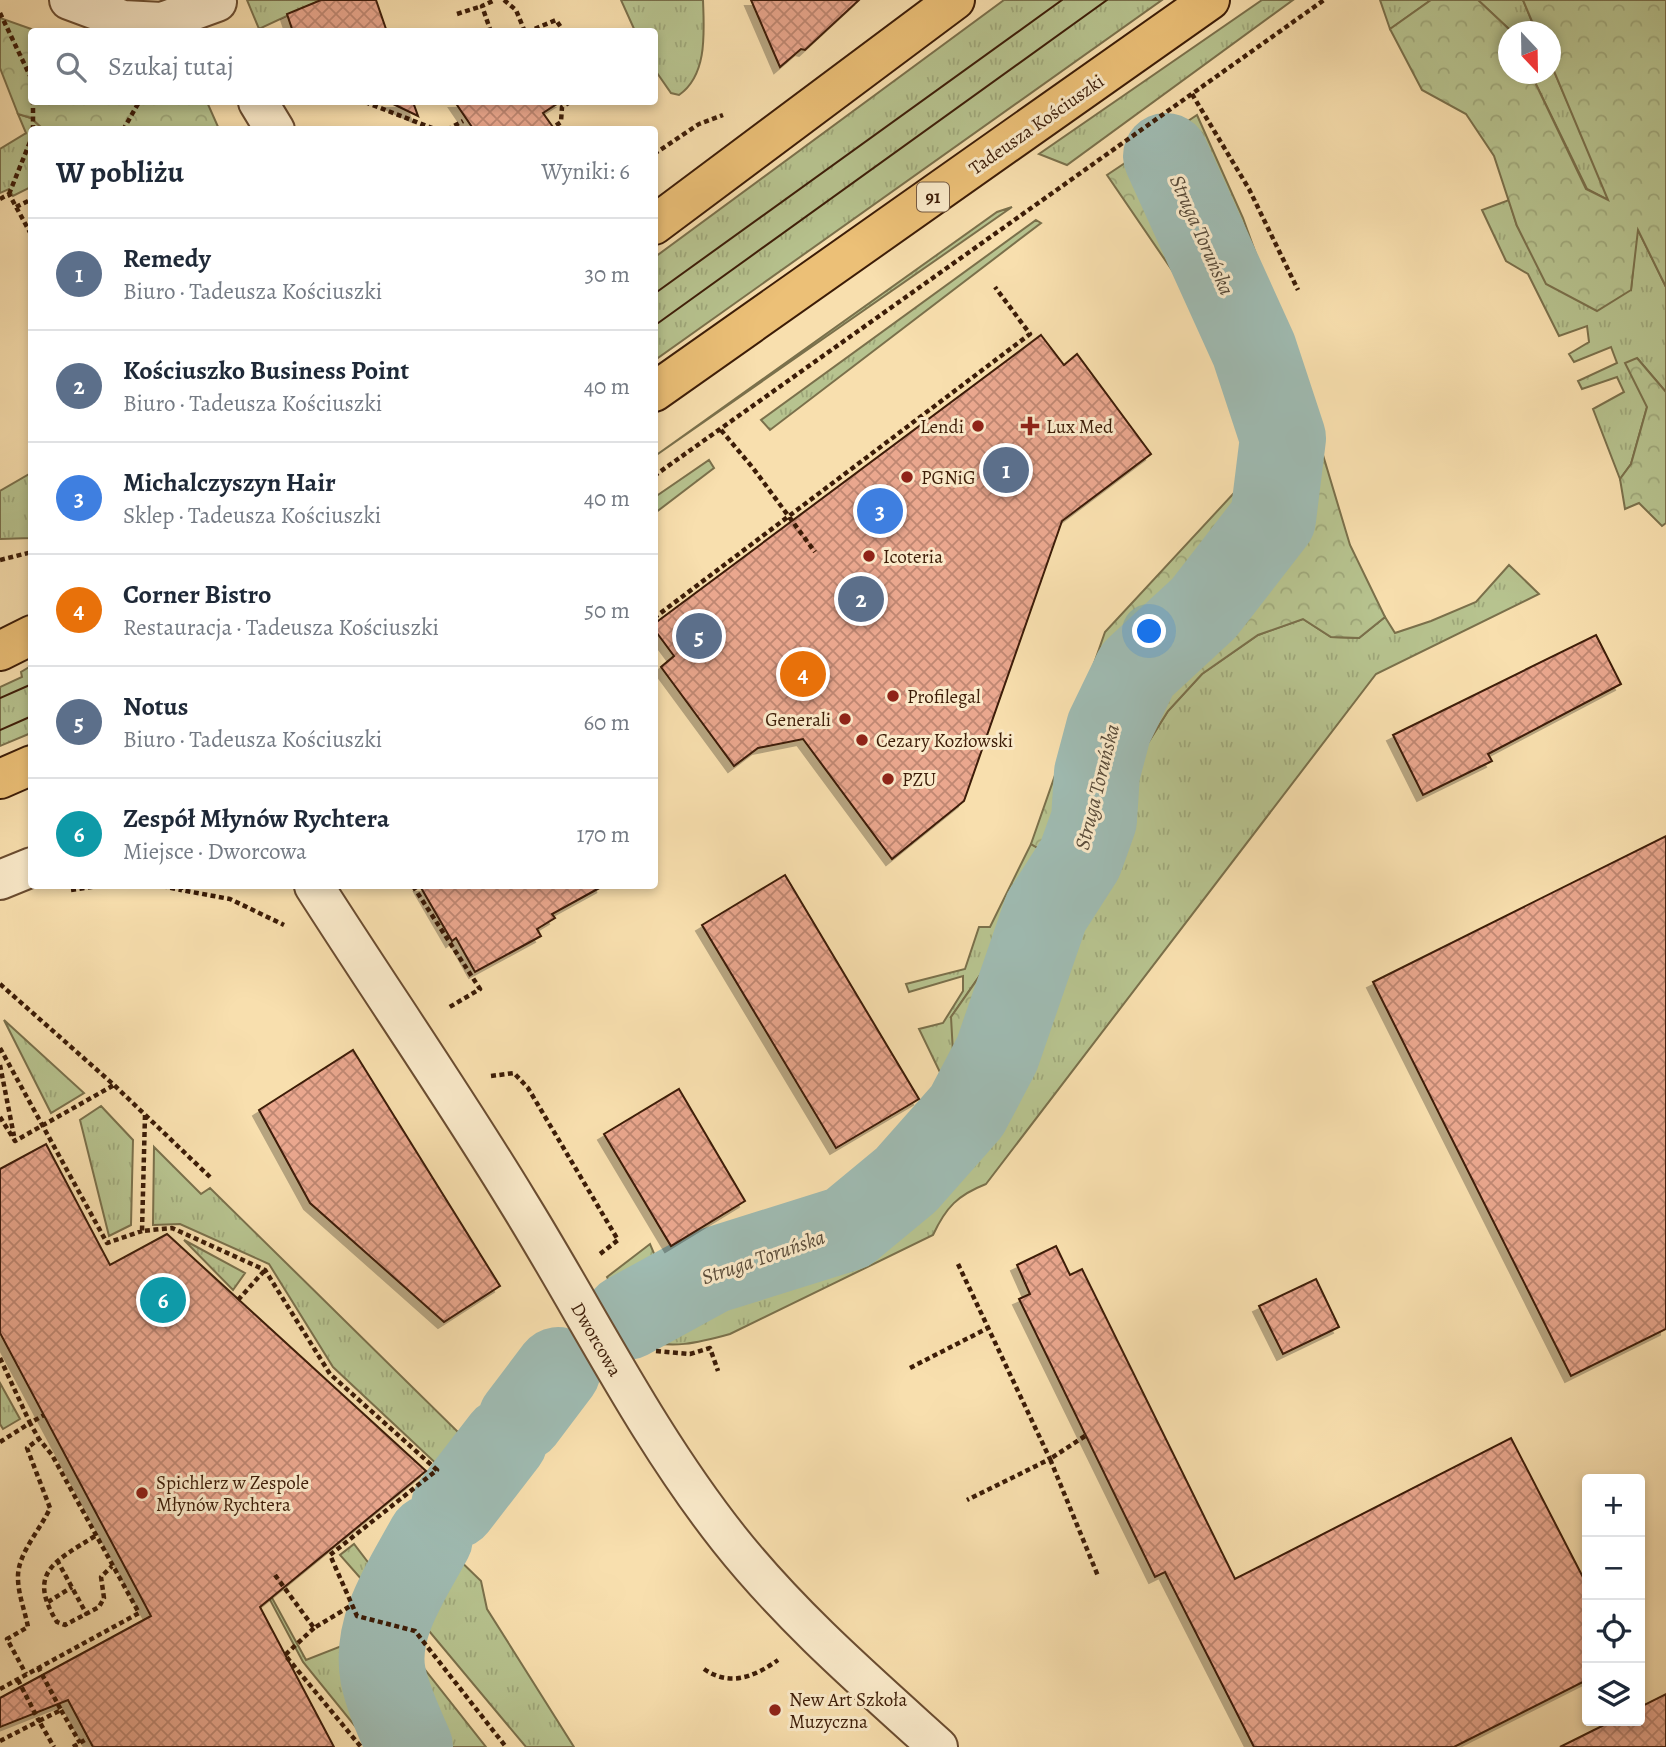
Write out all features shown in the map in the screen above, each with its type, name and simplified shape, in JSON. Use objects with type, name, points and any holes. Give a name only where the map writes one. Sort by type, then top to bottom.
[{"type":"main road","points":[[658,222],[955,0]]},
{"type":"main road","name":"Tadeusza Kościuszki","points":[[658,389],[1210,0]]},
{"type":"main road","points":[[0,651],[28,637]]},
{"type":"main road","points":[[0,779],[28,767]]},
{"type":"street","points":[[69,0],[123,20],[162,22],[220,11]]},
{"type":"street","points":[[260,105],[273,126]]},
{"type":"street","points":[[0,880],[28,869]]},
{"type":"street","name":"Dworcowa","points":[[316,889],[518,1201],[639,1410],[687,1482],[745,1559],[799,1617],[938,1747]]},
{"type":"path","points":[[457,14],[495,0]]},
{"type":"path","points":[[505,0],[516,10],[524,28]]},
{"type":"path","points":[[658,473],[1324,0]]},
{"type":"path","points":[[482,6],[490,28]]},
{"type":"path","points":[[0,13],[28,72]]},
{"type":"path","points":[[536,28],[556,20],[561,28]]},
{"type":"path","points":[[1192,94],[1249,189],[1298,290]]},
{"type":"path","points":[[33,105],[33,126]]},
{"type":"path","points":[[125,126],[137,105]]},
{"type":"path","points":[[373,105],[428,126]]},
{"type":"path","points":[[555,126],[561,122],[562,107],[565,105]]},
{"type":"path","points":[[454,126],[463,121]]},
{"type":"path","points":[[0,198],[9,194],[28,147]]},
{"type":"path","points":[[9,194],[28,229]]},
{"type":"path","points":[[16,207],[28,201]]},
{"type":"path","points":[[658,615],[790,518],[1030,334],[995,287]]},
{"type":"path","points":[[721,429],[815,552]]},
{"type":"path","points":[[0,560],[28,553]]},
{"type":"path","points":[[176,889],[181,890]]},
{"type":"path","points":[[415,889],[480,989],[437,1016]]},
{"type":"path","points":[[0,984],[114,1085],[210,1177]]},
{"type":"path","points":[[0,1048],[107,1243],[142,1231],[172,1228],[265,1270],[330,1374],[437,1470],[330,1555],[357,1616],[415,1631],[506,1747]]},
{"type":"path","points":[[0,1065],[15,1141]]},
{"type":"path","points":[[15,1141],[114,1085]]},
{"type":"path","points":[[142,1231],[145,1115]]},
{"type":"path","points":[[0,1117],[15,1141]]},
{"type":"path","points":[[958,1264],[1050,1458],[1098,1576]]},
{"type":"path","points":[[238,1300],[265,1270]]},
{"type":"path","points":[[909,1368],[988,1328]]},
{"type":"path","points":[[0,1358],[30,1423],[52,1455],[139,1613],[0,1689]]},
{"type":"path","points":[[0,1442],[44,1415]]},
{"type":"path","points":[[967,1500],[1050,1458],[1086,1436]]},
{"type":"path","points":[[26,1674],[7,1639],[28,1627],[18,1576],[27,1547],[40,1530],[50,1508],[27,1448],[39,1439]]},
{"type":"path","points":[[95,1536],[57,1560],[47,1570],[44,1579],[55,1620],[65,1625],[88,1615],[102,1602],[102,1577],[112,1566]]},
{"type":"path","points":[[57,1560],[88,1615]]},
{"type":"path","points":[[275,1575],[314,1628]]},
{"type":"path","points":[[48,1602],[72,1587]]},
{"type":"path","points":[[352,1605],[314,1628],[285,1655],[361,1747]]},
{"type":"path","points":[[704,1670],[720,1678],[741,1679],[759,1672],[778,1659]]},
{"type":"path","points":[[38,1667],[80,1743]]},
{"type":"path","points":[[17,1678],[54,1747]]},
{"type":"path","points":[[0,1741],[61,1710]]},
{"type":"path","points":[[72,1747],[88,1738]]},
{"type":"green space","points":[[247,0],[321,0],[261,28],[259,28]]},
{"type":"green space","points":[[621,0],[703,0],[700,64],[695,76],[679,95],[671,93],[658,74],[658,28],[634,28]]},
{"type":"green space","points":[[1004,0],[1162,0],[658,358],[658,255]]},
{"type":"green space","points":[[1262,0],[1293,0],[1067,165],[1039,154]]},
{"type":"green space","points":[[1380,0],[1431,0],[1390,29]]},
{"type":"green space","points":[[1431,0],[1478,0],[1500,21],[1498,21],[1498,84],[1536,84],[1586,189],[1608,200],[1559,84],[1561,21],[1532,21],[1523,0],[1666,0],[1666,287],[1638,230],[1631,290],[1597,311],[1546,284],[1517,226],[1494,156],[1466,114],[1422,90],[1390,29]]},
{"type":"green space","points":[[1478,0],[1523,0],[1532,21],[1500,21]]},
{"type":"green space","points":[[0,18],[28,28],[28,105],[208,105],[218,126],[40,126],[31,118],[18,114],[0,68]]},
{"type":"green space","points":[[1536,84],[1560,84],[1610,201],[1587,189]]},
{"type":"green space","points":[[18,114],[31,118],[40,126],[28,126],[28,188],[13,196],[9,189],[0,193],[0,149],[26,133]]},
{"type":"green space","points":[[1197,115],[1243,218],[1296,365],[1350,545],[1385,617],[1359,638],[1331,637],[1303,619],[1258,635],[1202,674],[1168,711],[1136,762],[1122,820],[1079,901],[1044,1031],[1008,1081],[973,1082],[953,1053],[951,1017],[1039,891],[1046,853],[1031,844],[1105,632],[1260,465],[1234,361],[1107,175]]},
{"type":"green space","points":[[1509,200],[1517,226],[1631,290],[1637,228],[1666,287],[1666,392],[1637,358],[1647,407],[1631,464],[1620,479],[1593,409],[1624,392],[1617,377],[1582,389],[1578,381],[1617,363],[1611,347],[1574,362],[1569,354],[1589,342],[1587,326],[1559,336],[1528,274],[1506,261],[1482,210]]},
{"type":"green space","points":[[1012,207],[658,454],[658,454],[997,212]]},
{"type":"green space","points":[[1036,220],[1041,223],[770,430],[761,420]]},
{"type":"green space","points":[[1637,358],[1666,392],[1666,523],[1662,526],[1639,503],[1625,509],[1620,479],[1631,464],[1647,407],[1625,363]]},
{"type":"green space","points":[[709,460],[714,468],[658,511],[658,495]]},
{"type":"green space","points":[[28,475],[28,538],[0,539],[0,491]]},
{"type":"green space","points":[[1509,565],[1539,594],[1376,674],[986,1184],[954,1203],[933,1235],[730,1334],[673,1345],[641,1338],[737,1285],[788,1285],[878,1222],[866,1185],[921,1142],[951,1095],[919,1029],[943,1023],[963,991],[963,976],[909,992],[906,984],[965,969],[979,927],[990,927],[1031,844],[1046,852],[1039,890],[951,1017],[1044,1031],[1079,901],[1122,820],[1136,762],[1168,711],[1202,674],[1258,635],[1303,619],[1331,637],[1359,638],[1385,617],[1395,633],[1431,621],[1476,602]]},
{"type":"green space","points":[[28,668],[28,734],[0,746],[0,687],[22,677],[21,672]]},
{"type":"green space","points":[[4,1020],[84,1093],[51,1113]]},
{"type":"green space","points":[[101,1106],[133,1140],[131,1225],[109,1236],[80,1120]]},
{"type":"green space","points":[[154,1147],[201,1194],[210,1188],[468,1442],[481,1421],[498,1435],[444,1496],[429,1483],[442,1469],[333,1367],[269,1264],[180,1224],[153,1225]]},
{"type":"green space","points":[[866,1185],[878,1222],[827,1271],[788,1285],[737,1285],[641,1338],[607,1277],[650,1244],[664,1277],[750,1230],[837,1217]]},
{"type":"green space","points":[[184,1240],[245,1273],[233,1290]]},
{"type":"green space","points":[[0,1383],[20,1419],[3,1429],[0,1424]]},
{"type":"green space","points":[[516,1449],[526,1460],[525,1468],[492,1512],[489,1524],[476,1526],[460,1512]]},
{"type":"green space","points":[[411,1521],[419,1529],[384,1610],[368,1606],[363,1581],[340,1555],[354,1544],[377,1574],[395,1542]]},
{"type":"green space","points":[[438,1547],[445,1553],[448,1549],[481,1581],[487,1609],[574,1747],[526,1747],[419,1619],[420,1616],[416,1614],[414,1619],[403,1616],[418,1576]]},
{"type":"green space","points":[[271,1596],[306,1660],[367,1636],[375,1639],[373,1678],[401,1747],[372,1747],[303,1662],[269,1598]]},
{"type":"green space","points":[[397,1646],[407,1647],[486,1747],[423,1747],[399,1685],[396,1672]]},
{"type":"building","points":[[321,0],[376,0],[386,28],[292,28],[287,14]]},
{"type":"building","points":[[751,0],[859,0],[805,50],[801,49],[780,67]]},
{"type":"building","points":[[395,105],[414,105],[418,116]]},
{"type":"building","points":[[457,105],[555,105],[543,113],[552,126],[471,126]]},
{"type":"building","points":[[1041,335],[1064,365],[1077,354],[1151,454],[1062,521],[964,801],[892,859],[803,739],[758,748],[734,766],[661,667],[674,656],[658,634],[658,621]]},
{"type":"building","points":[[1596,635],[1621,684],[1488,754],[1492,761],[1423,795],[1393,735]]},
{"type":"building","points":[[1666,836],[1666,1329],[1571,1376],[1373,982]]},
{"type":"building","points":[[785,875],[919,1099],[836,1148],[702,925]]},
{"type":"building","points":[[422,889],[598,889],[552,914],[555,918],[537,929],[541,936],[475,972],[456,938],[452,941]]},
{"type":"building","points":[[353,1050],[500,1286],[444,1322],[310,1203],[259,1110]]},
{"type":"building","points":[[679,1089],[745,1201],[671,1246],[604,1134]]},
{"type":"building","points":[[46,1144],[110,1265],[167,1234],[426,1471],[260,1607],[334,1747],[93,1747],[68,1700],[0,1727],[0,1698],[151,1616],[0,1333],[0,1169]]},
{"type":"building","points":[[1056,1246],[1070,1275],[1082,1269],[1235,1579],[1511,1438],[1582,1575],[1582,1683],[1454,1747],[1254,1747],[1165,1572],[1155,1577],[1019,1299],[1030,1294],[1017,1265]]},
{"type":"building","points":[[1316,1279],[1339,1327],[1283,1354],[1259,1306]]},
{"type":"building","points":[[1666,1694],[1666,1747],[1560,1747],[1602,1726],[1645,1726],[1645,1704]]},
{"type":"waterway","name":"Struga Toruńska","points":[[627,1317],[711,1271],[848,1228],[906,1180],[967,1111],[997,1054],[1046,912],[1080,859],[1094,820],[1097,773],[1109,728],[1137,670],[1204,608],[1273,519],[1283,438],[1254,350],[1166,156]]},
{"type":"waterway","name":"Struga Toruńska","points":[[521,1419],[558,1370]]},
{"type":"waterway","name":"Struga Toruńska","points":[[454,1506],[505,1440]]},
{"type":"waterway","name":"Struga Toruńska","points":[[410,1747],[383,1675],[383,1639],[403,1586],[430,1538]]},
{"type":"tram line","points":[[658,291],[1062,0]]},
{"type":"tram line","points":[[658,323],[1107,0]]},
{"type":"tram line","points":[[0,698],[28,686]]},
{"type":"tram line","points":[[0,730],[28,718]]},
{"type":"place","name":"Lendi","points":[[978,426]]},
{"type":"place","name":"Lux Med","points":[[1030,426]]},
{"type":"place","name":"Remedy","points":[[1006,470]]},
{"type":"place","name":"PGNiG","points":[[907,477]]},
{"type":"place","name":"Michalczyszyn Hair","points":[[880,511]]},
{"type":"place","name":"Icoteria","points":[[869,556]]},
{"type":"place","name":"Kościuszko Business Point","points":[[861,599]]},
{"type":"place","name":"Notus","points":[[699,636]]},
{"type":"place","name":"Corner Bistro","points":[[803,674]]},
{"type":"place","name":"Profilegal","points":[[893,696]]},
{"type":"place","name":"Generali","points":[[845,719]]},
{"type":"place","name":"Cezary Kozłowski","points":[[862,740]]},
{"type":"place","name":"PZU","points":[[888,779]]},
{"type":"place","name":"Zespół Młynów Rychtera","points":[[163,1300]]},
{"type":"place","name":"Spichlerz w Zespole Młynów Rychtera","points":[[142,1493]]},
{"type":"place","name":"New Art Szkoła Muzyczna","points":[[775,1710]]}]
